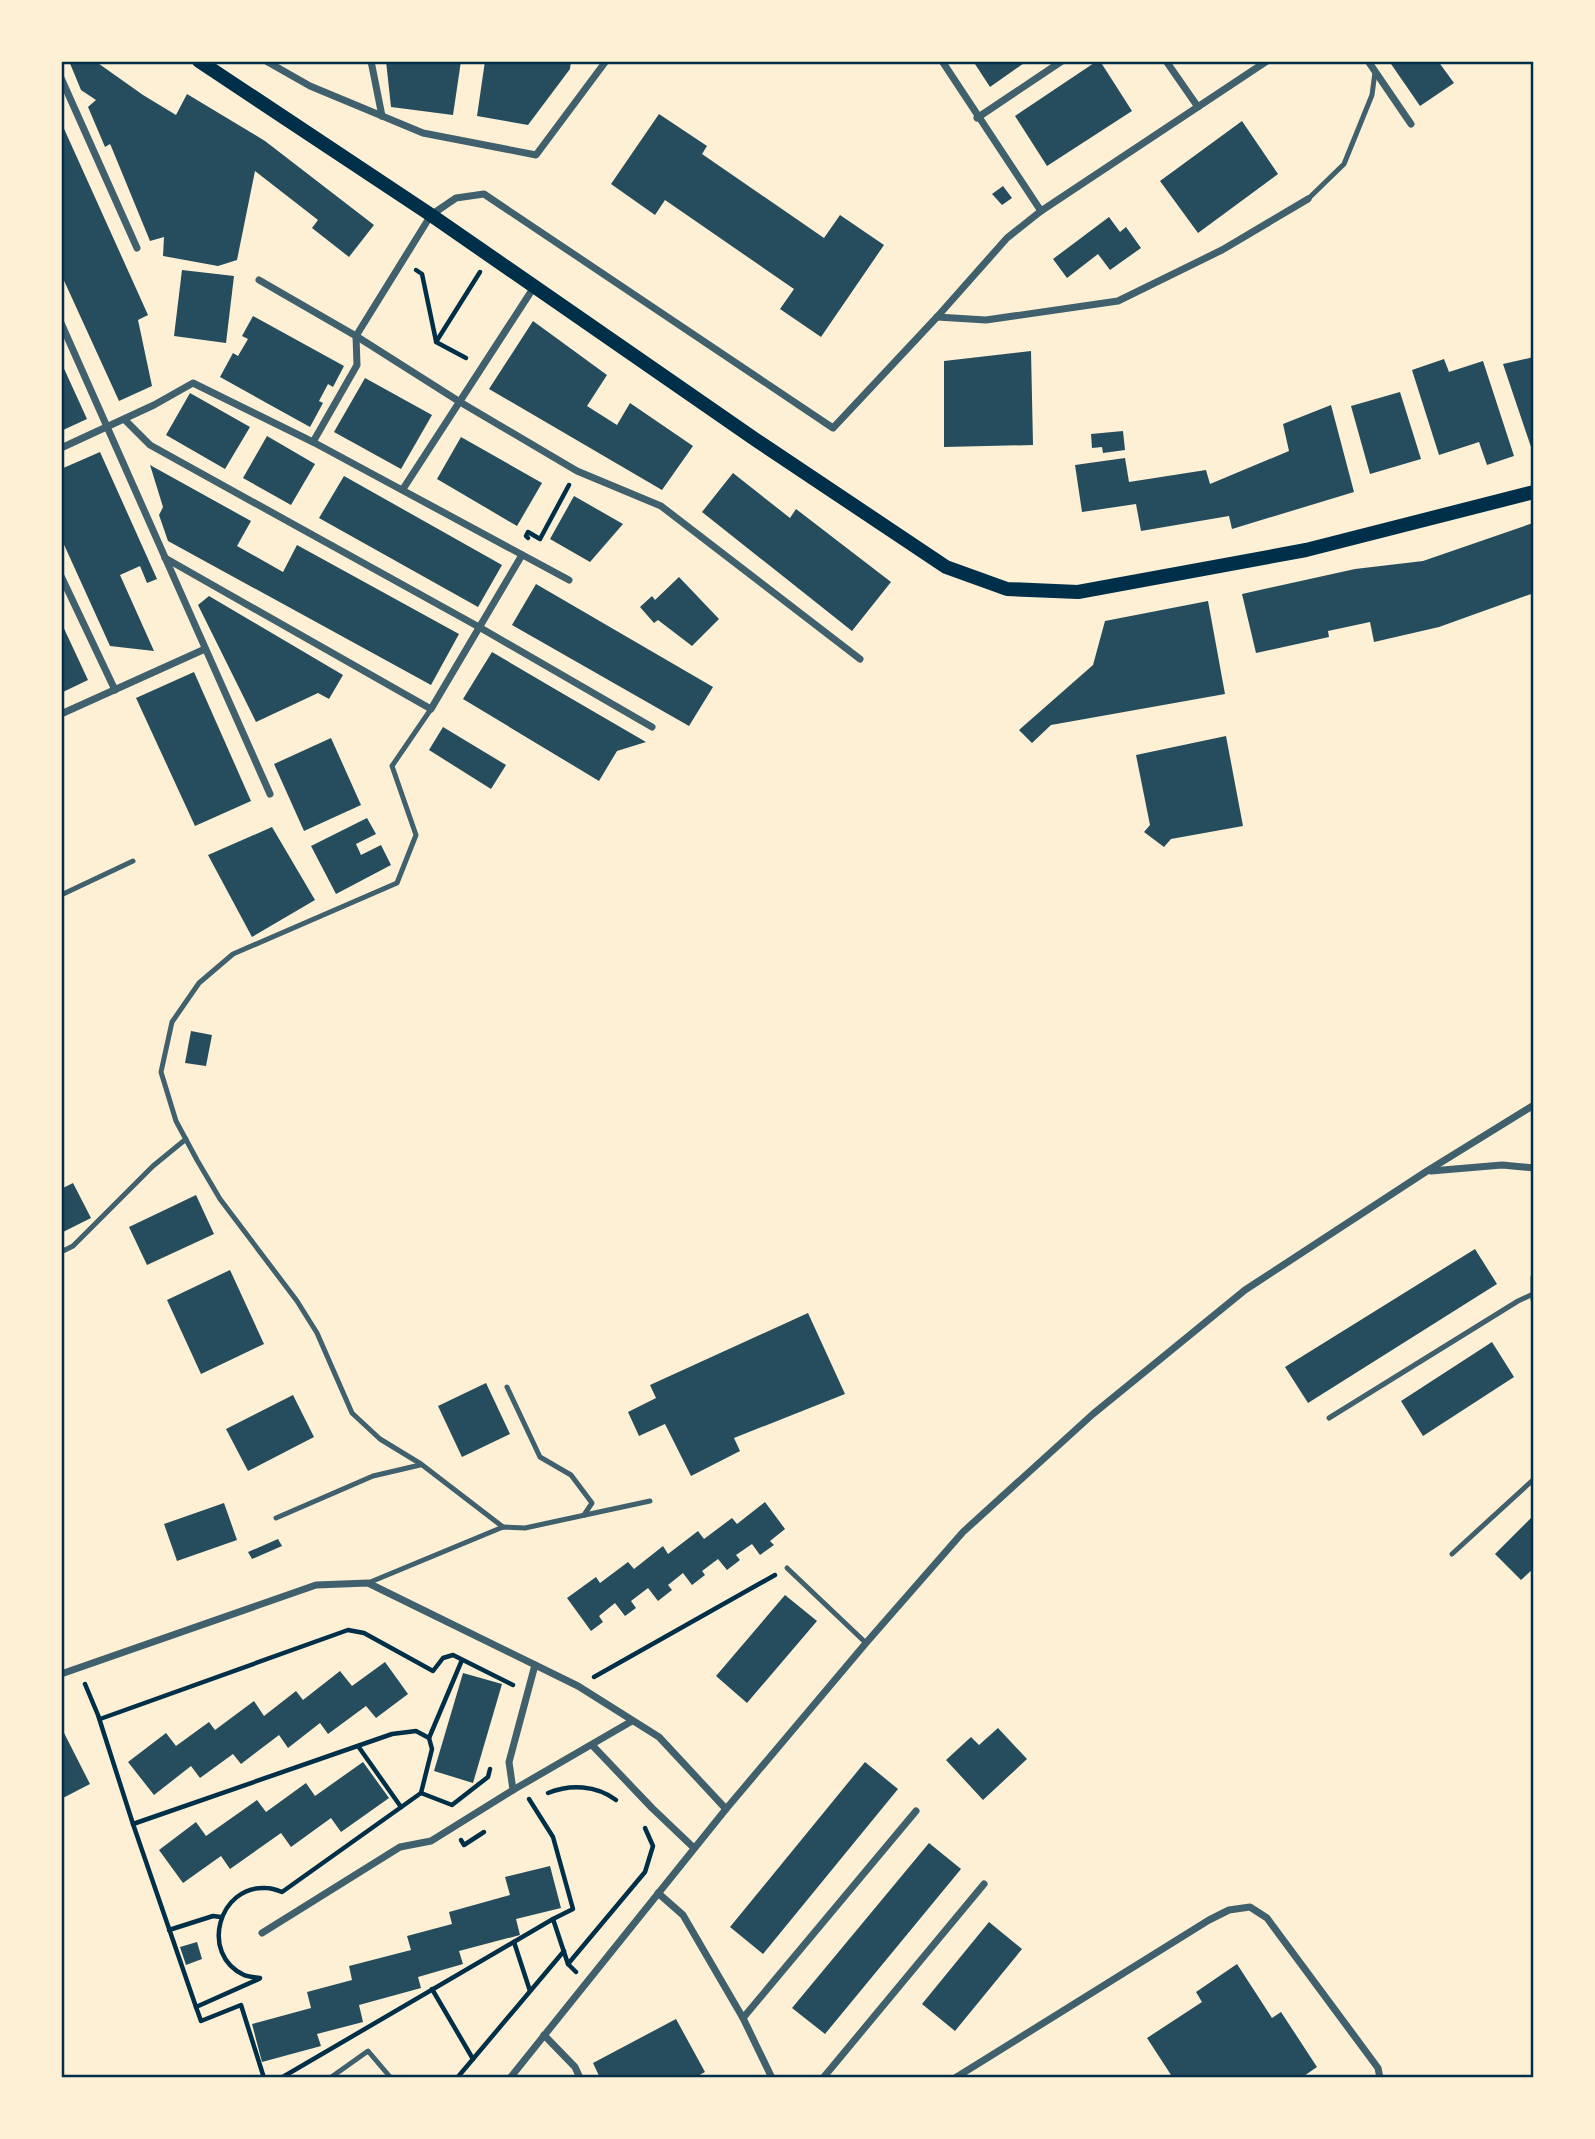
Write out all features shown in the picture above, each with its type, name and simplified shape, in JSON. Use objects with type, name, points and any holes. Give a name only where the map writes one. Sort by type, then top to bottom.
[{"type":"main road","points":[[199,61],[431,215],[756,440],[946,566],[1007,589],[1078,592],[1306,550],[1534,492]]},
{"type":"street","points":[[266,61],[310,86],[422,133],[536,155],[606,61]]},
{"type":"street","points":[[371,61],[382,116]]},
{"type":"street","points":[[942,61],[1041,211]]},
{"type":"street","points":[[978,118],[1062,61]]},
{"type":"street","points":[[1166,61],[1198,107]]},
{"type":"street","points":[[313,442],[357,365],[356,336],[431,215],[456,198],[484,194],[833,428],[1007,238],[1041,211],[1267,61]]},
{"type":"street","points":[[1368,61],[1410,124]]},
{"type":"street","points":[[61,78],[137,248]]},
{"type":"street","points":[[937,317],[986,320],[1118,301],[1222,250],[1308,200]]},
{"type":"street","points":[[259,280],[577,471],[661,506],[860,659]]},
{"type":"street","points":[[403,489],[534,286]]},
{"type":"street","points":[[61,323],[270,794]]},
{"type":"street","points":[[61,448],[125,420],[193,383],[403,489],[569,580]]},
{"type":"street","points":[[125,420],[150,445],[479,627],[652,727]]},
{"type":"street","points":[[164,557],[431,709],[523,555]]},
{"type":"street","points":[[61,576],[115,690]]},
{"type":"street","points":[[61,714],[205,649]]},
{"type":"street","points":[[510,2078],[726,1809],[963,1532],[1093,1414],[1245,1290],[1427,1171],[1534,1105]]},
{"type":"street","points":[[1427,1171],[1502,1165],[1534,1168]]},
{"type":"street","points":[[1533,1297],[1534,1277]]},
{"type":"street","points":[[61,1674],[316,1585],[368,1583],[578,1686],[659,1737],[726,1809]]},
{"type":"street","points":[[513,1790],[509,1762],[535,1665]]},
{"type":"street","points":[[262,1933],[400,1847],[431,1842],[513,1790],[632,1721]]},
{"type":"street","points":[[592,1745],[694,1848]]},
{"type":"street","points":[[743,2018],[916,1811]]},
{"type":"street","points":[[823,2078],[984,1884]]},
{"type":"street","points":[[658,1893],[683,1915],[743,2018],[772,2078]]},
{"type":"street","points":[[955,2078],[1209,1920],[1229,1910],[1250,1907],[1267,1918],[1378,2067],[1380,2078]]},
{"type":"street","points":[[544,2035],[575,2067],[580,2078]]},
{"type":"lane","points":[[1308,200],[1344,164],[1372,95],[1375,72]]},
{"type":"lane","points":[[431,709],[392,766],[416,835],[397,883],[233,954],[199,983],[172,1022],[161,1072],[176,1121],[186,1139],[220,1199],[298,1301],[317,1333],[352,1413],[380,1439],[421,1464],[503,1527]]},
{"type":"lane","points":[[61,895],[134,861]]},
{"type":"lane","points":[[61,1252],[73,1246],[153,1166],[186,1139]]},
{"type":"lane","points":[[1329,1418],[1518,1301],[1533,1297]]},
{"type":"lane","points":[[507,1387],[540,1457],[571,1475],[592,1503],[584,1515]]},
{"type":"lane","points":[[276,1518],[373,1476],[421,1464]]},
{"type":"lane","points":[[1452,1554],[1534,1479]]},
{"type":"lane","points":[[368,1583],[503,1527],[525,1528],[650,1501]]},
{"type":"lane","points":[[787,1568],[866,1643]]},
{"type":"lane","points":[[330,2078],[368,2051],[391,2078]]},
{"type":"path","points":[[436,342],[491,257]]},
{"type":"path","points":[[403,260],[422,274],[436,342]]},
{"type":"path","points":[[436,342],[466,357],[466,364],[479,372]]},
{"type":"path","points":[[540,539],[577,471]]},
{"type":"path","points":[[578,1686],[787,1568]]},
{"type":"path","points":[[100,1719],[348,1630],[363,1633],[433,1671],[443,1658],[453,1655],[515,1686]]},
{"type":"path","points":[[196,2007],[260,1978],[244,1975],[231,1965],[222,1952],[218,1937],[222,1917],[226,1907],[237,1896],[251,1889],[267,1888],[282,1892],[421,1793],[432,1749],[429,1738],[462,1660]]},
{"type":"path","points":[[78,1668],[100,1719],[201,2021],[241,2005],[264,2078]]},
{"type":"path","points":[[133,1824],[392,1734],[416,1731],[429,1738]]},
{"type":"path","points":[[358,1746],[401,1807]]},
{"type":"path","points":[[421,1793],[452,1805],[488,1777],[492,1764]]},
{"type":"path","points":[[281,2078],[573,1909],[553,1837],[531,1802],[551,1791],[571,1787],[594,1789],[613,1797],[621,1805]]},
{"type":"path","points":[[568,1964],[645,1872],[653,1846],[645,1828],[637,1820]]},
{"type":"path","points":[[169,1930],[213,1916],[222,1917]]},
{"type":"path","points":[[553,1919],[568,1964],[586,1983]]},
{"type":"path","points":[[514,1942],[530,1992]]},
{"type":"path","points":[[457,2078],[564,1950]]},
{"type":"path","points":[[432,1989],[473,2059]]},
{"type":"building","points":[[69,61],[95,61],[176,115],[187,94],[265,141],[374,225],[349,257],[312,228],[318,220],[255,171],[237,260],[218,266],[163,256],[164,237],[150,241],[111,146],[110,144],[105,147],[88,107],[96,100],[81,90]]},
{"type":"building","points":[[386,61],[461,61],[453,115],[391,107]]},
{"type":"building","points":[[485,61],[571,61],[570,69],[528,125],[477,116]]},
{"type":"building","points":[[973,61],[1027,61],[990,87]]},
{"type":"building","points":[[1100,61],[1132,111],[1047,166],[1015,116]]},
{"type":"building","points":[[1389,61],[1438,61],[1454,83],[1420,106]]},
{"type":"building","points":[[659,114],[707,146],[702,154],[824,238],[840,215],[884,245],[821,337],[780,309],[794,289],[665,200],[655,215],[611,184]]},
{"type":"building","points":[[1242,121],[1278,174],[1198,233],[1160,181]]},
{"type":"building","points":[[61,122],[148,315],[138,320],[152,386],[119,401],[61,274]]},
{"type":"building","points":[[1003,186],[1012,198],[1002,205],[992,194]]},
{"type":"building","points":[[1109,217],[1120,232],[1126,227],[1141,248],[1110,270],[1098,254],[1067,278],[1053,259]]},
{"type":"building","points":[[182,270],[234,276],[226,343],[174,336]]},
{"type":"building","points":[[253,316],[344,366],[333,387],[328,384],[319,401],[323,403],[310,427],[220,377],[233,353],[238,356],[248,339],[242,336]]},
{"type":"building","points":[[533,321],[607,375],[587,406],[617,425],[630,403],[693,446],[662,490],[489,389]]},
{"type":"building","points":[[1031,351],[1033,445],[944,447],[944,361]]},
{"type":"building","points":[[1534,357],[1534,446],[1531,447],[1503,364]]},
{"type":"building","points":[[1444,359],[1449,372],[1483,361],[1514,456],[1487,465],[1479,442],[1439,455],[1412,370]]},
{"type":"building","points":[[61,362],[87,419],[61,431]]},
{"type":"building","points":[[365,378],[432,415],[401,469],[334,432]]},
{"type":"building","points":[[1400,392],[1421,459],[1370,474],[1351,406]]},
{"type":"building","points":[[190,393],[250,427],[225,469],[166,435]]},
{"type":"building","points":[[1331,405],[1354,492],[1232,529],[1229,516],[1141,531],[1136,504],[1082,512],[1075,465],[1125,458],[1129,482],[1206,470],[1210,484],[1289,451],[1283,424]]},
{"type":"building","points":[[1123,431],[1125,450],[1103,453],[1102,447],[1092,448],[1091,434]]},
{"type":"building","points":[[267,436],[315,464],[291,505],[243,478]]},
{"type":"building","points":[[461,437],[542,483],[517,526],[437,479]]},
{"type":"building","points":[[100,452],[157,579],[147,583],[140,566],[120,575],[154,651],[110,646],[61,538],[61,469]]},
{"type":"building","points":[[150,465],[251,521],[237,546],[283,572],[297,545],[459,634],[431,685],[168,541],[159,515],[163,507]]},
{"type":"building","points":[[733,473],[790,518],[796,509],[891,582],[852,631],[702,512]]},
{"type":"building","points":[[344,476],[502,565],[478,607],[319,518]]},
{"type":"building","points":[[574,496],[623,524],[590,562],[550,539]]},
{"type":"building","points":[[1533,523],[1534,593],[1439,627],[1374,642],[1370,622],[1328,631],[1329,637],[1256,653],[1242,594],[1355,569],[1423,561]]},
{"type":"building","points":[[679,577],[719,619],[692,646],[658,620],[654,623],[640,607],[652,596],[655,600]]},
{"type":"building","points":[[536,584],[713,687],[689,726],[512,625]]},
{"type":"building","points":[[209,596],[343,675],[329,699],[318,693],[256,722],[198,605]]},
{"type":"building","points":[[1208,601],[1225,694],[1051,725],[1032,743],[1019,730],[1093,665],[1105,621]]},
{"type":"building","points":[[61,622],[88,680],[63,692],[61,687]]},
{"type":"building","points":[[492,652],[646,742],[617,751],[599,781],[463,699]]},
{"type":"building","points":[[194,672],[251,801],[195,826],[136,698]]},
{"type":"building","points":[[443,727],[506,765],[491,789],[429,750]]},
{"type":"building","points":[[1226,736],[1243,826],[1171,839],[1164,847],[1144,832],[1150,825],[1136,755]]},
{"type":"building","points":[[331,738],[361,805],[304,831],[274,764]]},
{"type":"building","points":[[367,818],[376,834],[356,844],[361,855],[381,845],[391,865],[336,894],[311,846]]},
{"type":"building","points":[[272,827],[315,900],[252,937],[208,855]]},
{"type":"building","points":[[191,1031],[212,1035],[206,1066],[185,1063]]},
{"type":"building","points":[[73,1183],[91,1218],[61,1233],[61,1189]]},
{"type":"building","points":[[196,1195],[214,1234],[147,1265],[129,1227]]},
{"type":"building","points":[[1475,1249],[1497,1284],[1308,1403],[1285,1367]]},
{"type":"building","points":[[230,1270],[264,1344],[201,1374],[167,1300]]},
{"type":"building","points":[[808,1313],[845,1394],[734,1438],[740,1451],[691,1476],[665,1424],[639,1436],[628,1412],[656,1398],[650,1385]]},
{"type":"building","points":[[1492,1342],[1514,1377],[1423,1436],[1401,1401]]},
{"type":"building","points":[[486,1383],[510,1434],[462,1457],[438,1406]]},
{"type":"building","points":[[293,1395],[314,1437],[248,1471],[226,1429]]},
{"type":"building","points":[[765,1502],[785,1529],[770,1541],[774,1545],[760,1555],[752,1544],[736,1555],[740,1560],[727,1570],[718,1559],[702,1571],[705,1575],[692,1585],[683,1573],[668,1585],[672,1590],[658,1601],[648,1588],[631,1601],[636,1608],[625,1616],[615,1603],[599,1616],[603,1622],[591,1631],[567,1598],[596,1577],[600,1583],[628,1562],[634,1569],[663,1546],[668,1554],[698,1531],[704,1539],[732,1518],[737,1524]]},
{"type":"building","points":[[224,1503],[237,1540],[177,1561],[164,1524]]},
{"type":"building","points":[[1534,1515],[1534,1568],[1521,1580],[1495,1554]]},
{"type":"building","points":[[278,1539],[282,1546],[252,1559],[248,1552]]},
{"type":"building","points":[[785,1595],[817,1621],[747,1703],[716,1676]]},
{"type":"building","points":[[385,1662],[408,1694],[376,1718],[366,1706],[328,1734],[320,1723],[288,1748],[279,1735],[241,1764],[233,1754],[200,1778],[191,1766],[154,1795],[128,1762],[166,1733],[176,1746],[209,1722],[215,1730],[254,1701],[264,1716],[296,1691],[303,1700],[340,1671],[352,1686]]},
{"type":"building","points":[[463,1673],[502,1684],[473,1783],[434,1771]]},
{"type":"building","points":[[61,1727],[90,1784],[61,1799]]},
{"type":"building","points":[[998,1728],[1027,1759],[983,1800],[946,1760],[971,1737],[979,1745]]},
{"type":"building","points":[[363,1762],[389,1798],[341,1832],[331,1818],[291,1847],[281,1833],[230,1869],[221,1856],[183,1883],[159,1850],[196,1822],[206,1836],[257,1800],[266,1812],[306,1783],[315,1796]]},
{"type":"building","points":[[865,1762],[898,1789],[763,1954],[730,1927]]},
{"type":"building","points":[[929,1843],[961,1869],[825,2034],[792,2008]]},
{"type":"building","points":[[550,1866],[561,1908],[516,1919],[520,1935],[459,1951],[463,1964],[418,1977],[421,1988],[359,2005],[363,2022],[317,2034],[321,2046],[262,2062],[252,2024],[311,2008],[307,1992],[352,1980],[349,1966],[411,1950],[407,1936],[452,1924],[449,1912],[510,1895],[505,1877]]},
{"type":"building","points":[[989,1922],[1022,1949],[955,2031],[922,2004]]},
{"type":"building","points":[[197,1942],[202,1959],[186,1965],[180,1947]]},
{"type":"building","points":[[1237,1964],[1272,2018],[1281,2012],[1317,2067],[1301,2078],[1173,2078],[1147,2038],[1202,2002],[1196,1992]]},
{"type":"building","points":[[676,2019],[705,2072],[694,2078],[600,2078],[593,2063]]}]
